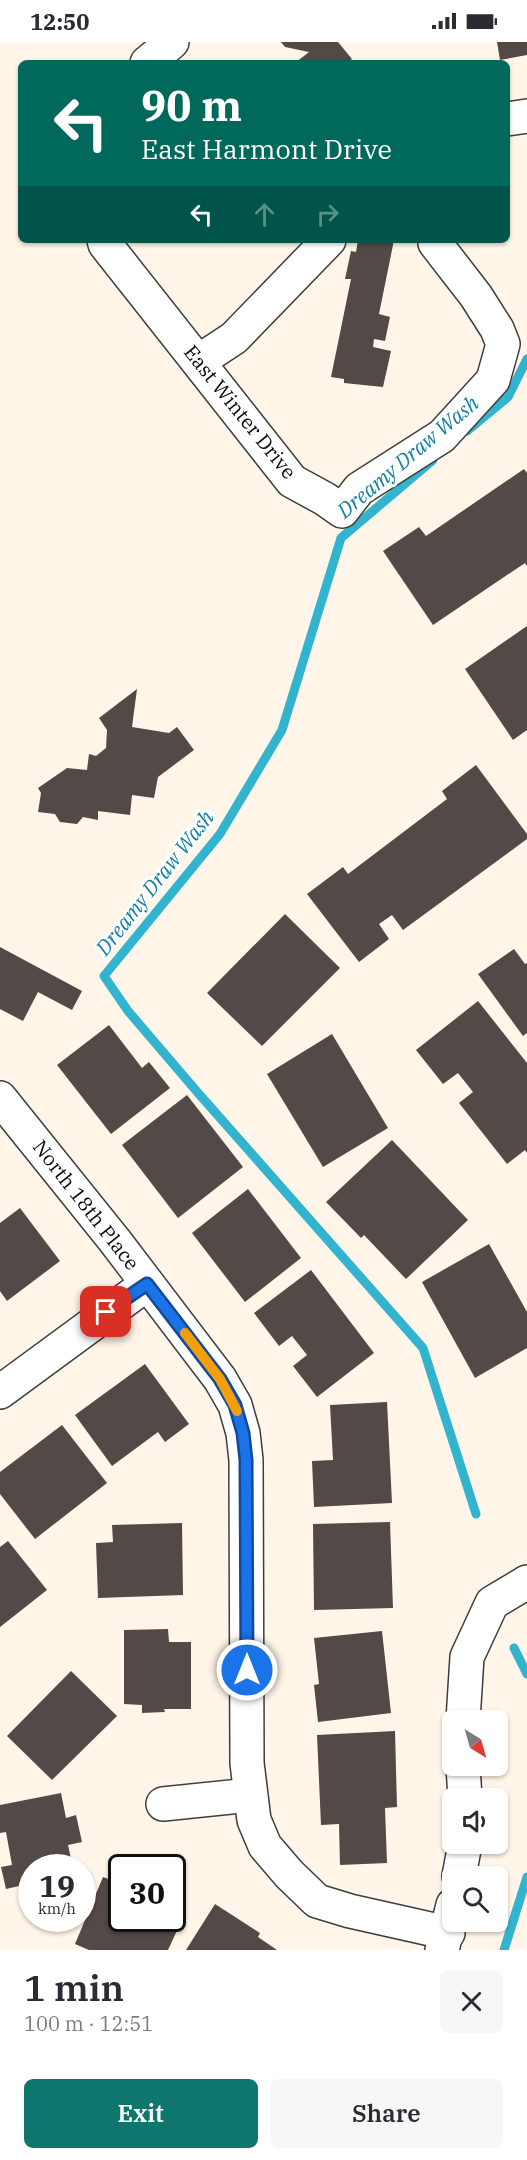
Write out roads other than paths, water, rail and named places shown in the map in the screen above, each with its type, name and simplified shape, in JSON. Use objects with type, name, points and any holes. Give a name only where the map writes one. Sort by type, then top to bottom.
[{"type":"street","points":[[151,60],[172,42]]},
{"type":"street","points":[[510,119],[527,116]]},
{"type":"street","name":"East Winter Drive","points":[[105,243],[292,481],[342,511],[360,489],[442,436],[493,380],[503,344],[500,336],[476,296],[435,243]]},
{"type":"street","points":[[198,361],[234,338],[325,243]]},
{"type":"street","name":"North 18th Place","points":[[0,1098],[220,1379],[235,1405],[243,1433],[246,1460],[247,1763],[254,1820],[265,1846],[317,1901],[350,1911],[442,1928]]},
{"type":"street","points":[[0,1392],[147,1284]]},
{"type":"street","points":[[464,1710],[467,1658],[492,1603],[527,1582]]},
{"type":"street","points":[[163,1804],[250,1795]]},
{"type":"waterway","name":"Dreamy Draw Wash","points":[[467,431],[508,397],[527,359]]},
{"type":"waterway","name":"Dreamy Draw Wash","points":[[433,460],[341,538],[282,730],[220,834],[104,976],[128,1011],[199,1094],[423,1348],[476,1514]]},
{"type":"waterway","name":"Dreamy Draw Wash","points":[[514,1648],[527,1674]]},
{"type":"waterway","name":"Dreamy Draw Wash","points":[[504,1950],[527,1877]]}]
